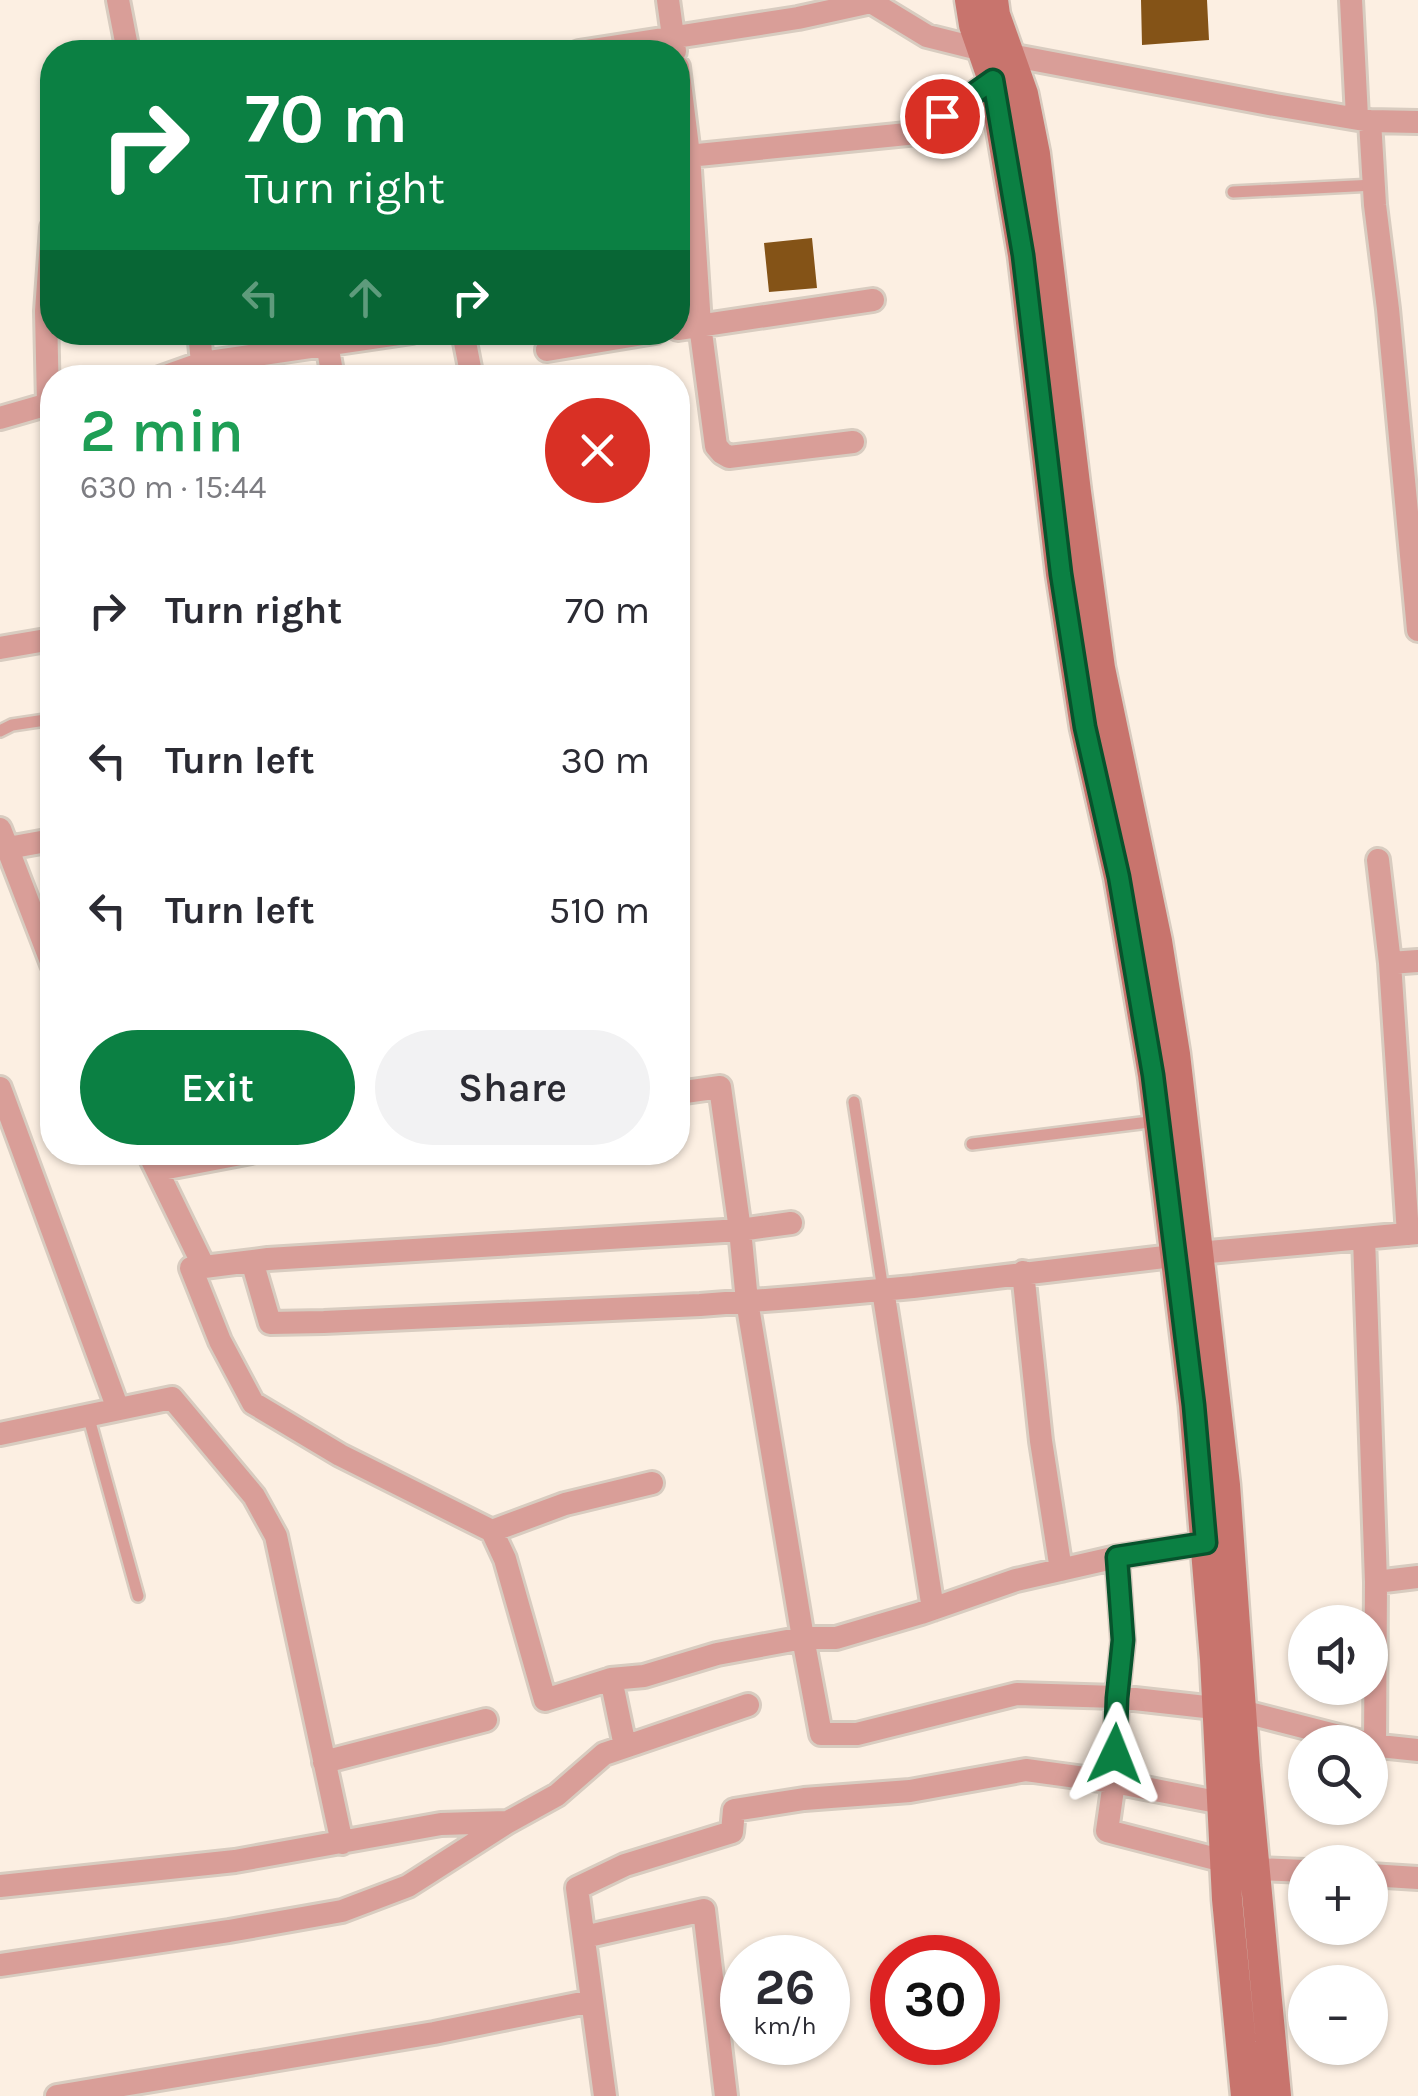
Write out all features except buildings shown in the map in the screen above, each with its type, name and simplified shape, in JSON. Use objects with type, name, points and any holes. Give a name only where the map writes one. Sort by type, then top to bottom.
[{"type":"street","points":[[118,0],[126,40]]},
{"type":"street","points":[[668,0],[673,40]]},
{"type":"street","points":[[970,0],[974,25],[1024,94],[1035,154],[1079,604],[1085,727],[1119,877],[1225,1485],[1246,2096]]},
{"type":"street","points":[[994,0],[993,80],[1079,604],[1100,668],[1157,942],[1175,1054],[1194,1405],[1206,1543],[1230,1710],[1222,1803],[1240,1865],[1276,2096]]},
{"type":"street","points":[[1351,0],[1374,185],[1418,630]]},
{"type":"street","points":[[690,42],[870,1],[927,36],[996,52],[1275,106],[1364,119],[1418,122]]},
{"type":"street","points":[[690,155],[917,133],[993,80]]},
{"type":"street","points":[[690,327],[874,300]]},
{"type":"street","points":[[690,336],[716,446],[722,454],[853,442]]},
{"type":"street","points":[[200,345],[202,363]]},
{"type":"street","points":[[196,365],[295,345]]},
{"type":"street","points":[[547,350],[577,345]]},
{"type":"street","points":[[1,410],[40,405]]},
{"type":"street","points":[[0,648],[40,641]]},
{"type":"street","points":[[40,840],[4,839],[40,933]]},
{"type":"street","points":[[252,1261],[270,1323],[747,1301],[1413,1234],[1378,860]]},
{"type":"street","points":[[1390,963],[1418,961]]},
{"type":"street","points":[[690,1091],[720,1087],[747,1301],[821,1734],[857,1734],[1017,1694],[1117,1698],[1230,1710],[1291,1725]]},
{"type":"street","points":[[0,1088],[118,1409]]},
{"type":"street","points":[[155,1165],[204,1267]]},
{"type":"street","points":[[791,1222],[740,1230],[392,1250],[191,1268],[220,1341],[253,1403],[340,1455],[492,1531],[505,1558],[545,1700],[611,1679],[644,1676],[717,1654],[803,1638],[836,1638],[1016,1580],[1117,1557],[1206,1543]]},
{"type":"street","points":[[1364,1238],[1376,1582],[1370,1725]]},
{"type":"street","points":[[1023,1272],[1041,1442],[1061,1570]]},
{"type":"street","points":[[883,1290],[934,1608]]},
{"type":"street","points":[[0,1434],[172,1398],[254,1496],[276,1536],[342,1844]]},
{"type":"street","points":[[492,1531],[565,1504],[652,1483]]},
{"type":"street","points":[[1117,1557],[1123,1640],[1108,1831],[1240,1865],[1288,1869]]},
{"type":"street","points":[[1376,1582],[1418,1578]]},
{"type":"street","points":[[611,1679],[625,1746]]},
{"type":"street","points":[[0,1965],[342,1911],[408,1886],[557,1795],[604,1754],[748,1705]]},
{"type":"street","points":[[324,1762],[486,1720]]},
{"type":"street","points":[[1388,1746],[1418,1750]]},
{"type":"street","points":[[605,2096],[577,1888],[625,1865],[732,1832],[734,1810],[804,1799],[910,1791],[1026,1770],[1222,1803]]},
{"type":"street","points":[[0,1886],[235,1861],[441,1824],[508,1822]]},
{"type":"street","points":[[1388,1876],[1418,1878]]},
{"type":"street","points":[[584,1936],[704,1910],[726,2096]]},
{"type":"street","points":[[56,2096],[414,2036],[592,2000]]},
{"type":"lane","points":[[1233,192],[1374,185]]},
{"type":"lane","points":[[0,730],[40,720]]},
{"type":"lane","points":[[854,1102],[883,1290]]},
{"type":"lane","points":[[972,1144],[1159,1121]]},
{"type":"lane","points":[[88,1415],[138,1596]]},
{"type":"route","points":[[942,116],[993,80],[1023,255],[1061,574],[1085,727],[1119,877],[1153,1075],[1194,1405],[1206,1543],[1117,1557],[1123,1640],[1115,1754]]}]
